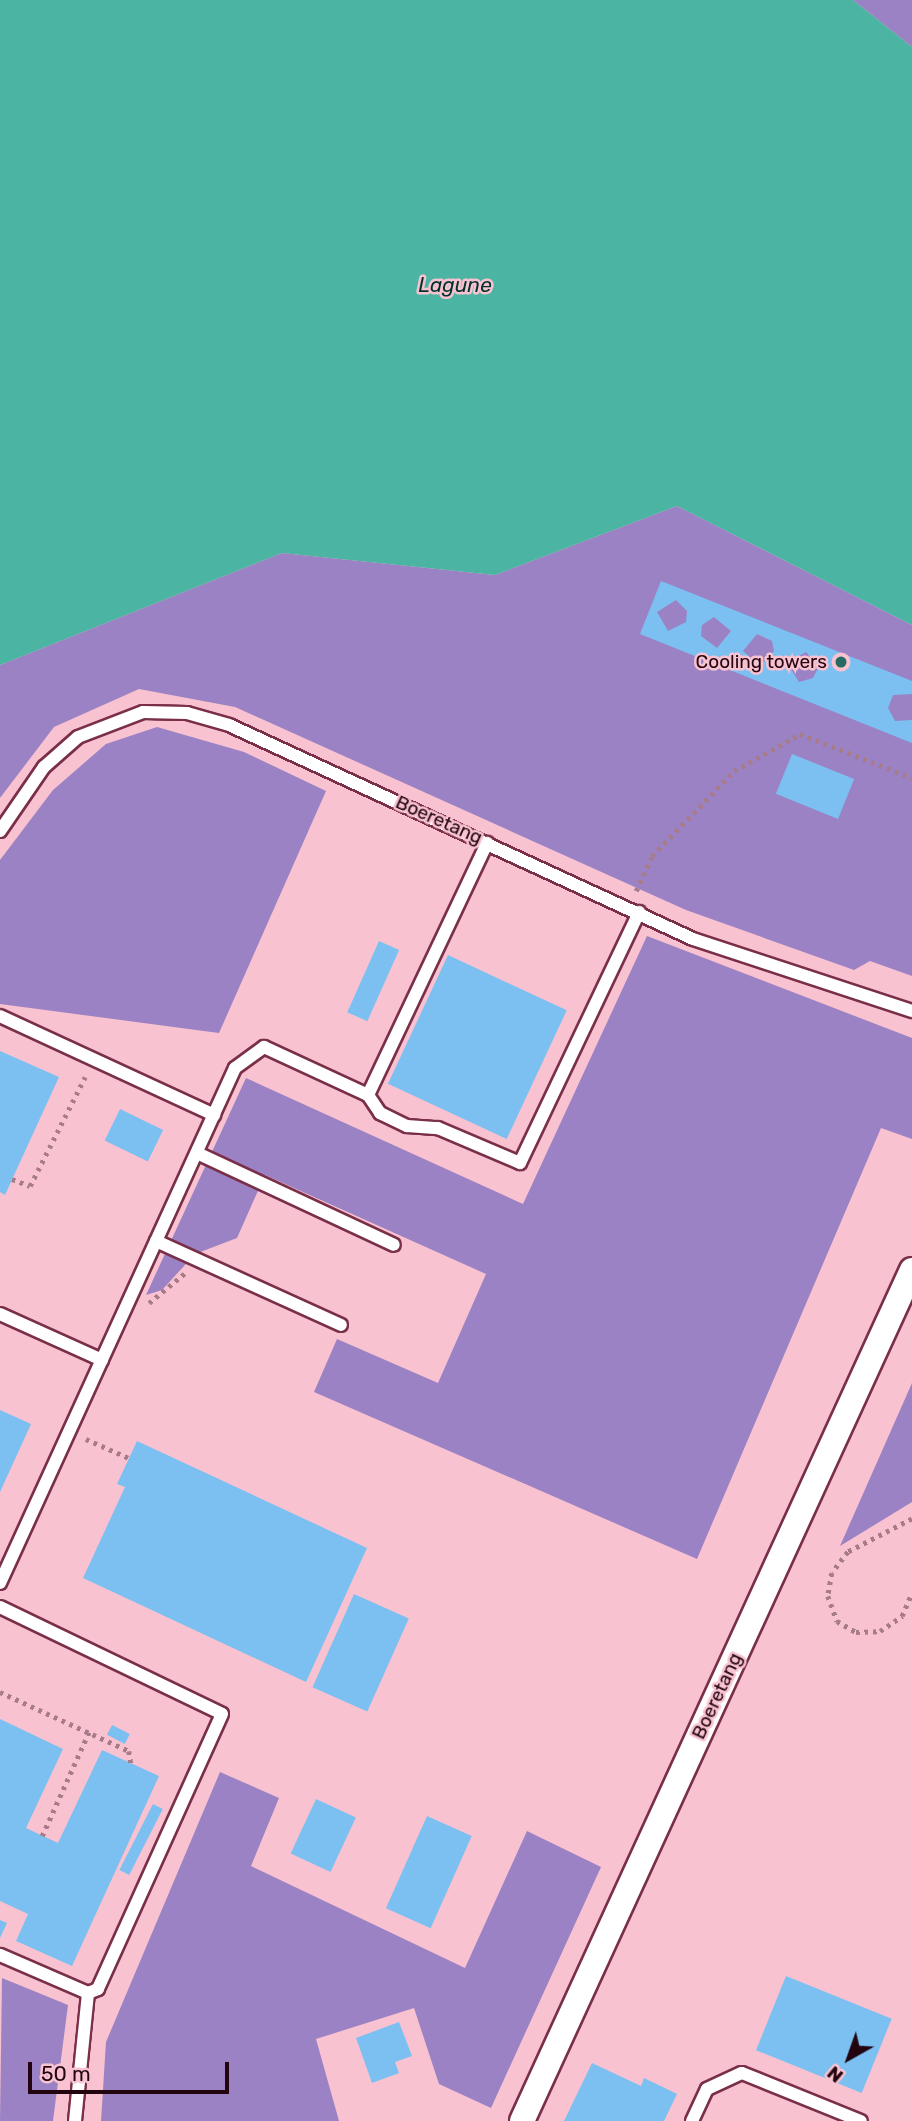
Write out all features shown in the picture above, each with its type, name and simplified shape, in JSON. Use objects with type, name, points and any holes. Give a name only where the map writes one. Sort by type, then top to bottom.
[{"type":"street","name":"Boeretang","points":[[522,2121],[912,1270]]},
{"type":"lane","name":"Boeretang","points":[[0,831],[44,767],[78,737],[144,712],[187,713],[229,725],[718,948],[762,957],[912,1011]]},
{"type":"lane","points":[[368,1095],[488,843]]},
{"type":"lane","points":[[0,1583],[235,1068],[264,1047],[368,1095],[380,1113],[407,1126],[438,1128],[520,1163],[634,909]]},
{"type":"lane","points":[[0,1016],[214,1115]]},
{"type":"lane","points":[[197,1153],[394,1245]]},
{"type":"lane","points":[[156,1241],[341,1325]]},
{"type":"lane","points":[[0,1314],[102,1360]]},
{"type":"lane","points":[[0,1607],[222,1714],[98,1989],[88,1993],[0,1955]]},
{"type":"lane","points":[[75,2121],[88,1993]]},
{"type":"lane","points":[[691,2121],[707,2089],[742,2073],[861,2121]]},
{"type":"path","points":[[634,909],[652,856],[734,771],[800,734],[912,778]]},
{"type":"path","points":[[12,1179],[30,1186],[93,1059]]},
{"type":"path","points":[[124,1311],[158,1299],[196,1258]]},
{"type":"path","points":[[69,1432],[129,1458]]},
{"type":"path","points":[[912,1519],[848,1552],[832,1573],[828,1596],[837,1621],[856,1632],[880,1631],[902,1616],[912,1593]]},
{"type":"path","points":[[0,1692],[129,1751],[131,1764]]},
{"type":"path","points":[[42,1836],[89,1732]]},
{"type":"shaded area","points":[[853,0],[912,0],[912,47]]},
{"type":"shaded area","points":[[677,506],[912,625],[912,976],[870,961],[854,970],[686,910],[235,707],[139,689],[54,727],[0,798],[0,665],[282,553],[495,575]]},
{"type":"shaded area","points":[[157,727],[244,752],[326,791],[219,1033],[0,1004],[0,860],[53,790],[106,744]]},
{"type":"shaded area","points":[[647,936],[912,1038],[912,1139],[881,1128],[697,1559],[314,1392],[337,1339],[438,1383],[486,1274],[265,1175],[237,1238],[195,1254],[162,1290],[146,1295],[246,1078],[523,1204]]},
{"type":"shaded area","points":[[912,1383],[912,1502],[840,1546]]},
{"type":"shaded area","points":[[220,1772],[279,1798],[251,1866],[465,1968],[527,1831],[601,1867],[491,2108],[439,2084],[414,2008],[316,2039],[339,2121],[101,2121],[106,2042]]},
{"type":"shaded area","points":[[2,1978],[68,2005],[53,2121],[0,2121]]},
{"type":"water","name":"Lagune","points":[[0,0],[853,0],[912,47],[912,625],[677,506],[495,575],[282,553],[0,665]]},
{"type":"building","name":"Cooling towers","points":[[661,581],[912,681],[912,694],[893,695],[888,708],[895,721],[912,720],[912,743],[640,634]],"holes":[[[676,600],[687,611],[686,622],[668,631],[657,612]],[[714,617],[731,631],[717,648],[701,636],[702,625]],[[757,634],[772,641],[774,651],[760,666],[743,651]],[[806,652],[818,668],[813,678],[799,682],[787,663]]]},
{"type":"building","points":[[792,754],[854,779],[838,819],[776,794]]},
{"type":"building","points":[[379,941],[399,950],[367,1021],[347,1012]]},
{"type":"building","points":[[448,955],[567,1010],[507,1139],[388,1084]]},
{"type":"building","points":[[0,1051],[59,1077],[5,1195],[0,1192]]},
{"type":"building","points":[[120,1109],[163,1130],[148,1161],[105,1140]]},
{"type":"building","points":[[0,1410],[31,1424],[0,1492]]},
{"type":"building","points":[[137,1441],[367,1548],[306,1682],[83,1578],[125,1487],[117,1484]]},
{"type":"building","points":[[354,1594],[409,1618],[367,1712],[313,1687]]},
{"type":"building","points":[[0,1719],[63,1749],[26,1828],[58,1843],[102,1750],[159,1776],[72,1966],[16,1941],[28,1914],[0,1901]]},
{"type":"building","points":[[112,1725],[130,1734],[125,1744],[107,1735]]},
{"type":"building","points":[[316,1799],[356,1818],[331,1872],[291,1853]]},
{"type":"building","points":[[153,1804],[163,1809],[129,1875],[119,1870]]},
{"type":"building","points":[[427,1816],[472,1836],[431,1928],[386,1908]]},
{"type":"building","points":[[0,1920],[7,1923],[0,1938]]},
{"type":"building","points":[[786,1976],[892,2019],[862,2093],[756,2050]]},
{"type":"building","points":[[399,2022],[412,2056],[395,2062],[399,2073],[372,2083],[356,2038]]},
{"type":"building","points":[[592,2063],[641,2086],[644,2078],[677,2094],[664,2121],[564,2121]]},
{"type":"place","name":"Cooling towers","points":[[841,662]]}]
